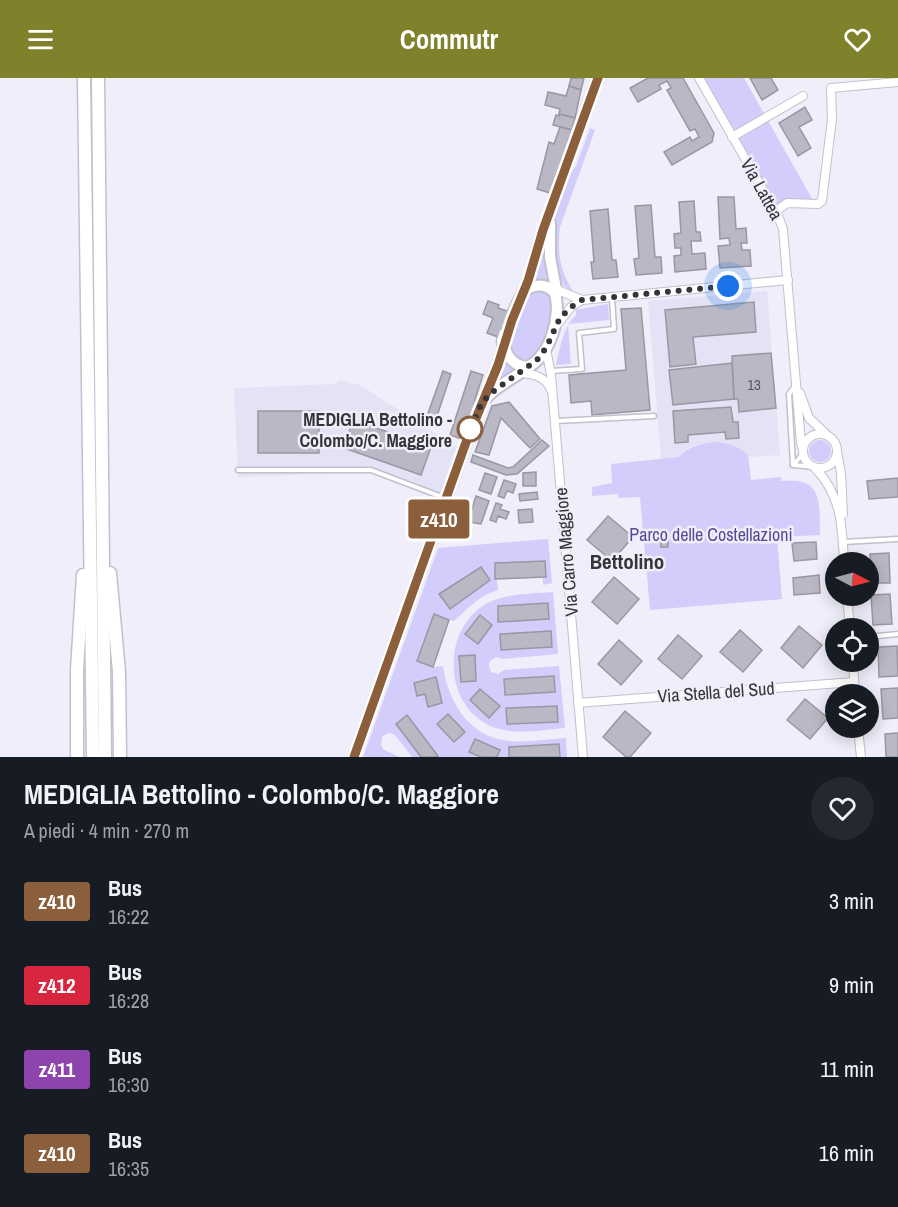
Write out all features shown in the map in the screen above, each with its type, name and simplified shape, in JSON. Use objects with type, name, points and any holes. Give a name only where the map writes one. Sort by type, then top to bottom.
[{"type":"highway","points":[[84,78],[93,757]]},
{"type":"highway","points":[[98,78],[105,757]]},
{"type":"highway","points":[[100,332],[108,418],[108,522],[119,672],[120,757]]},
{"type":"highway","points":[[77,757],[77,660],[83,569],[84,408],[87,346]]},
{"type":"main road","points":[[354,757],[446,498],[500,359],[598,78]]},
{"type":"main road","points":[[482,402],[495,390],[527,369],[546,348],[554,330],[554,292],[549,248],[550,214]]},
{"type":"main road","points":[[522,295],[532,286],[554,292]]},
{"type":"main road","points":[[505,342],[508,356],[515,363],[527,369]]},
{"type":"street","name":"Via Lattea","points":[[699,78],[783,229],[797,383]]},
{"type":"street","points":[[775,212],[787,203],[818,204],[822,201],[832,119],[831,88],[898,82]]},
{"type":"street","name":"Via Lattea","points":[[732,137],[803,96]]},
{"type":"street","points":[[554,292],[582,300],[788,280]]},
{"type":"street","points":[[554,330],[560,318],[582,300]]},
{"type":"street","name":"Via Carro Maggiore","points":[[546,348],[551,371],[583,757]]},
{"type":"street","points":[[527,369],[547,382],[553,394]]},
{"type":"street","points":[[797,383],[809,418],[837,446],[842,482],[844,552]]},
{"type":"street","points":[[797,383],[803,452],[806,461],[814,467],[832,490],[840,516],[843,542]]},
{"type":"street","points":[[803,452],[807,441],[813,436],[822,434],[830,437]]},
{"type":"street","points":[[814,467],[830,466],[837,452]]},
{"type":"street","points":[[854,672],[854,682]]},
{"type":"street","name":"Via Stella del Sud","points":[[578,703],[854,682]]},
{"type":"street","points":[[859,738],[861,757]]},
{"type":"lane","points":[[500,359],[499,341],[509,311],[515,307],[522,295]]},
{"type":"lane","points":[[551,371],[582,369],[579,333],[614,329],[612,298]]},
{"type":"lane","points":[[793,465],[789,394],[797,383]]},
{"type":"lane","points":[[555,421],[654,416]]},
{"type":"lane","points":[[793,465],[803,452]]},
{"type":"lane","points":[[793,465],[814,467]]},
{"type":"lane","points":[[238,470],[371,470],[446,498]]},
{"type":"lane","points":[[843,542],[898,539]]},
{"type":"lane","points":[[879,635],[898,634]]},
{"type":"shaded area","points":[[767,291],[780,455],[748,457],[748,455],[698,444],[685,450],[679,457],[661,459],[648,301]]},
{"type":"shaded area","points":[[340,380],[360,385],[458,448],[440,499],[369,472],[238,477],[234,388],[335,384]]},
{"type":"green space","points":[[699,78],[744,78],[815,204],[787,203],[775,212]]},
{"type":"green space","points":[[590,128],[595,130],[560,227],[561,262],[565,277],[574,293],[564,286],[558,273],[554,256],[554,223],[567,178],[576,166]]},
{"type":"green space","points":[[543,246],[550,282],[542,279],[533,280]]},
{"type":"green space","points":[[542,290],[550,294],[553,309],[549,333],[535,355],[521,360],[515,355],[512,347],[513,328],[528,294]]},
{"type":"green space","points":[[608,304],[609,320],[569,324],[576,315],[576,310]]},
{"type":"green space","points":[[568,325],[571,364],[555,365],[563,337]]},
{"type":"green space","points":[[505,361],[518,369],[495,384]]},
{"type":"green space","points":[[820,440],[828,443],[831,451],[828,459],[820,462],[812,459],[809,451],[812,443]]},
{"type":"green space","name":"Parco delle Costellazioni","points":[[714,442],[732,445],[748,455],[751,480],[781,477],[781,481],[795,481],[812,487],[819,503],[820,535],[777,537],[782,599],[650,610],[640,497],[618,498],[618,494],[592,496],[592,487],[612,483],[611,464],[679,457],[695,446]]},
{"type":"green space","points":[[548,539],[552,583],[543,585],[543,578],[546,577],[545,561],[495,563],[498,590],[479,599],[454,621],[434,615],[418,661],[433,667],[443,666],[450,692],[463,716],[483,733],[509,741],[566,738],[567,757],[412,757],[395,735],[390,733],[382,736],[381,745],[383,749],[399,757],[363,757],[438,548]]},
{"type":"green space","points":[[553,592],[558,654],[503,659],[496,657],[489,662],[489,667],[491,672],[498,674],[504,670],[559,666],[565,728],[521,732],[496,728],[479,719],[466,706],[458,690],[454,672],[454,654],[459,636],[468,620],[489,602],[516,595]]},
{"type":"building","points":[[571,78],[584,78],[581,90],[569,86]]},
{"type":"building","points":[[648,78],[683,78],[714,133],[712,142],[672,165],[664,152],[690,137],[692,141],[699,137],[695,129],[690,131],[667,90],[671,88],[667,81],[659,85],[661,89],[638,102],[630,88]]},
{"type":"building","points":[[750,78],[771,78],[778,90],[762,100]]},
{"type":"building","points":[[569,86],[581,90],[575,118],[559,114],[560,109],[545,105],[548,92],[566,96]]},
{"type":"building","points":[[805,107],[812,120],[799,127],[811,148],[798,156],[779,123]]},
{"type":"building","points":[[559,114],[575,118],[572,130],[553,125],[556,115],[559,116]]},
{"type":"building","points":[[560,127],[572,130],[550,193],[537,189],[549,142],[554,144]]},
{"type":"building","points":[[718,197],[734,197],[736,229],[746,228],[747,243],[741,243],[742,250],[750,250],[751,266],[720,268],[718,246],[730,245],[729,238],[720,239]]},
{"type":"building","points":[[694,201],[696,232],[700,232],[701,241],[691,241],[692,254],[705,253],[706,269],[675,272],[674,256],[681,255],[681,248],[675,248],[674,234],[681,233],[679,202]]},
{"type":"building","points":[[651,205],[655,257],[661,257],[662,273],[636,275],[634,259],[639,258],[635,206]]},
{"type":"building","points":[[608,209],[612,260],[616,260],[618,277],[593,279],[590,211]]},
{"type":"building","points":[[488,301],[507,311],[498,337],[487,333],[493,318],[483,314]]},
{"type":"building","points":[[754,302],[756,332],[693,337],[696,364],[670,367],[665,310]]},
{"type":"building","points":[[641,308],[650,410],[592,415],[591,401],[571,403],[569,375],[626,370],[621,309]]},
{"type":"building","points":[[771,353],[776,408],[739,412],[738,399],[734,399],[732,356]]},
{"type":"building","points":[[732,363],[734,399],[673,405],[669,370]]},
{"type":"building","points":[[443,371],[451,374],[435,422],[426,419]]},
{"type":"building","points":[[471,371],[483,375],[462,439],[450,435]]},
{"type":"building","points":[[509,402],[540,439],[530,448],[501,418],[489,455],[475,452],[492,406]]},
{"type":"building","points":[[731,407],[733,422],[738,422],[739,438],[726,439],[725,432],[688,435],[688,442],[675,443],[673,411]]},
{"type":"building","points":[[258,411],[319,411],[319,453],[258,453]]},
{"type":"building","points":[[353,420],[431,447],[421,475],[344,448]]},
{"type":"building","points":[[542,440],[549,446],[517,474],[506,475],[471,462],[473,455],[508,468],[513,467]]},
{"type":"building","points":[[536,472],[536,486],[523,486],[523,473]]},
{"type":"building","points":[[485,473],[497,477],[491,494],[479,490]]},
{"type":"building","points":[[898,478],[898,497],[869,499],[867,481]]},
{"type":"building","points":[[504,480],[516,484],[513,493],[507,491],[504,498],[498,496]]},
{"type":"building","points":[[537,492],[538,499],[520,501],[519,494]]},
{"type":"building","points":[[476,496],[489,501],[481,524],[468,522]]},
{"type":"building","points":[[496,503],[502,505],[500,509],[509,512],[506,519],[498,516],[496,522],[490,520]]},
{"type":"building","points":[[532,509],[533,522],[519,523],[518,510]]},
{"type":"building","points":[[608,516],[633,537],[612,561],[587,540]]},
{"type":"building","points":[[661,541],[668,541],[668,547],[661,547]]},
{"type":"building","points":[[816,542],[817,559],[794,561],[792,543]]},
{"type":"building","points":[[889,553],[890,583],[879,583],[879,554]]},
{"type":"building","points":[[545,561],[546,577],[495,579],[495,563]]},
{"type":"building","points":[[481,567],[490,580],[450,609],[439,594]]},
{"type":"building","points":[[819,575],[820,593],[794,595],[793,578]]},
{"type":"building","points":[[614,577],[639,599],[617,624],[592,602]]},
{"type":"building","points":[[890,594],[892,624],[879,625],[879,618],[873,618],[872,606],[879,606],[879,595]]},
{"type":"building","points":[[548,603],[549,619],[498,622],[498,606]]},
{"type":"building","points":[[434,614],[449,620],[433,667],[417,661]]},
{"type":"building","points":[[480,615],[492,625],[478,644],[465,634]]},
{"type":"building","points":[[799,626],[822,645],[803,668],[781,648]]},
{"type":"building","points":[[740,630],[762,650],[743,672],[720,652]]},
{"type":"building","points":[[551,631],[552,647],[501,650],[500,634]]},
{"type":"building","points":[[678,635],[702,656],[682,679],[658,659]]},
{"type":"building","points":[[619,640],[642,661],[621,685],[598,664]]},
{"type":"building","points":[[897,646],[898,676],[879,677],[879,647]]},
{"type":"building","points":[[475,655],[476,681],[461,682],[459,656]]},
{"type":"building","points":[[554,676],[555,692],[505,695],[504,679]]},
{"type":"building","points":[[436,677],[442,703],[428,707],[425,694],[417,696],[414,683]]},
{"type":"building","points":[[898,688],[898,718],[883,719],[881,689]]},
{"type":"building","points":[[480,689],[500,706],[489,718],[470,700]]},
{"type":"building","points":[[805,699],[825,716],[825,722],[810,739],[787,720]]},
{"type":"building","points":[[557,706],[558,722],[507,724],[506,708]]},
{"type":"building","points":[[625,711],[651,733],[630,757],[626,757],[603,737]]},
{"type":"building","points":[[448,714],[465,732],[454,742],[437,724]]},
{"type":"building","points":[[407,715],[438,756],[421,757],[396,724]]},
{"type":"building","points":[[898,733],[898,757],[886,757],[885,734]]},
{"type":"building","points":[[475,739],[500,750],[497,757],[481,757],[469,752]]},
{"type":"building","points":[[559,744],[560,757],[509,757],[509,747]]},
{"type":"bus line","name":"z410","points":[[354,757],[476,415],[498,365],[535,260],[543,230],[598,78]]},
{"type":"place","name":"MEDIGLIA Bettolino - Colombo/C. Maggiore","points":[[470,429]]},
{"type":"district","name":"Bettolino","points":[[627,561]]},
{"type":"route","points":[[470,429],[469,433],[482,402],[537,360],[546,348],[560,318],[582,300],[728,286]]}]
